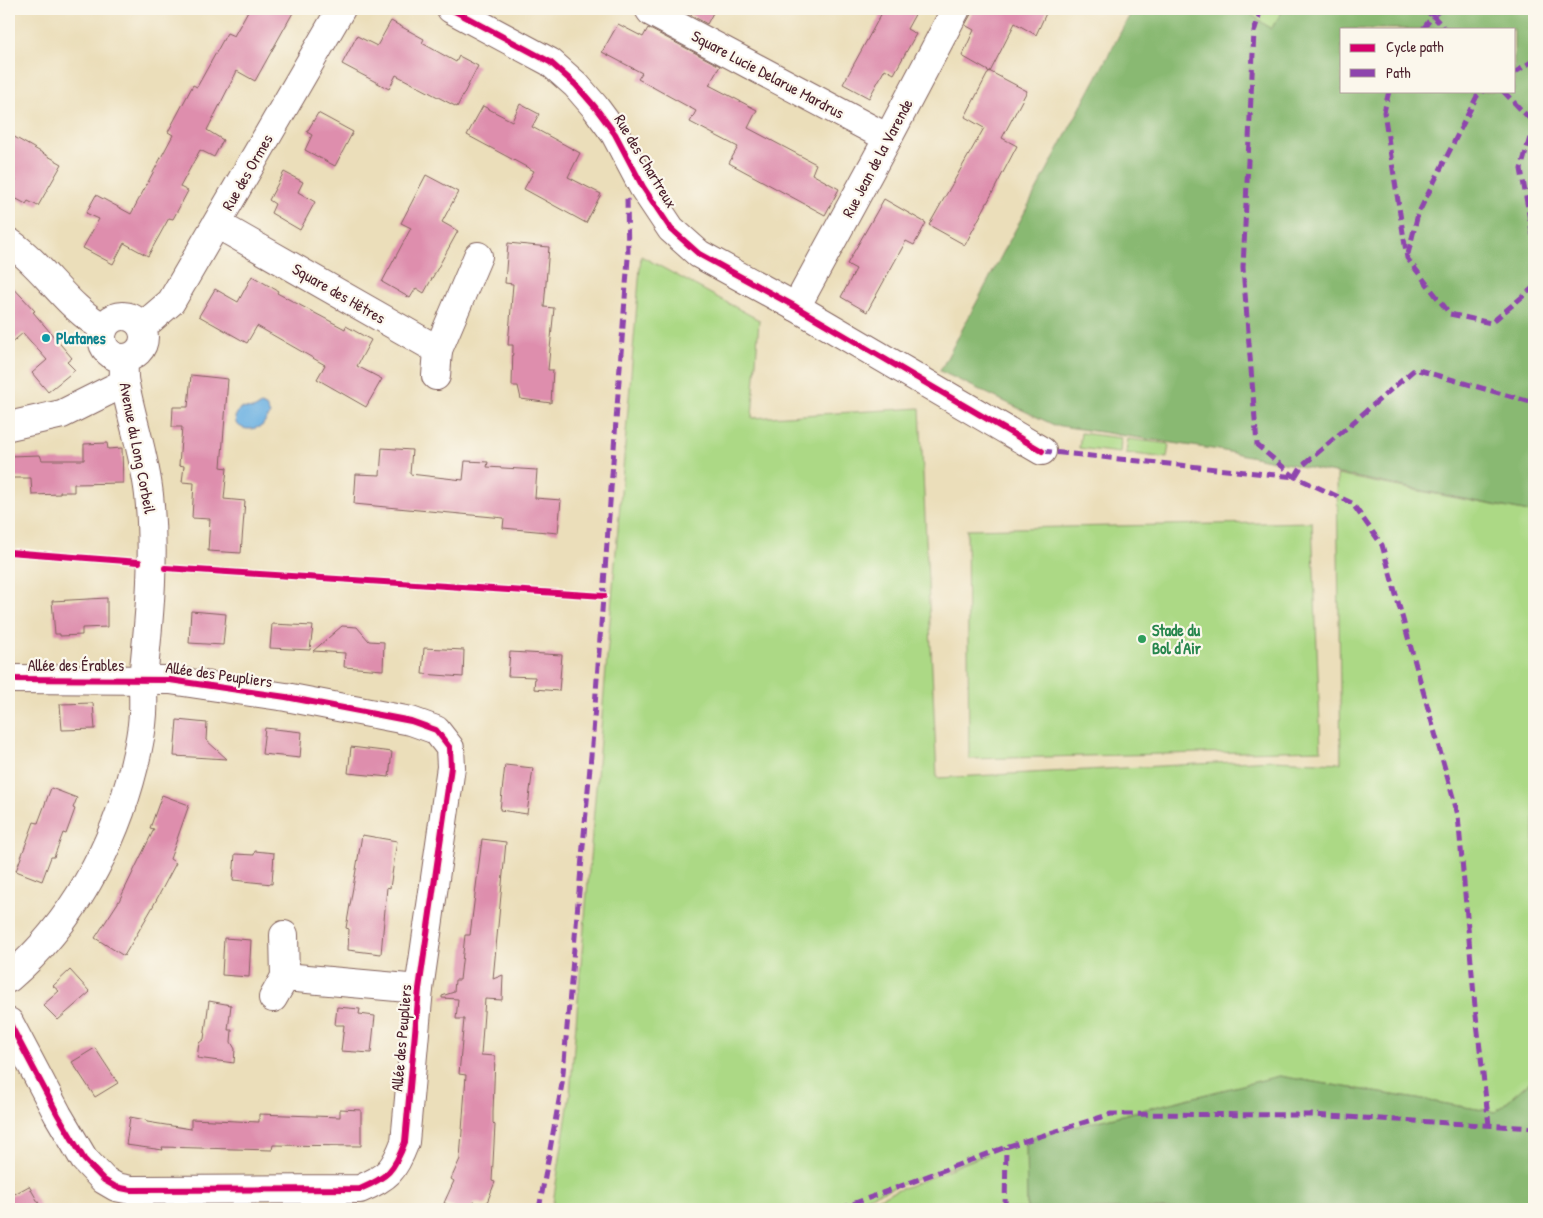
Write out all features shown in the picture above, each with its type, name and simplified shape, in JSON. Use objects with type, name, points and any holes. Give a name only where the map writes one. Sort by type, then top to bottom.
[{"type":"street","name":"Rue des Ormes","points":[[141,326],[171,302],[341,9]]},
{"type":"street","name":"Rue des Chartreux","points":[[451,9],[550,62],[576,85],[615,134],[643,187],[671,229],[699,254],[796,307],[1042,451]]},
{"type":"street","name":"Square Lucie Delarue Mardrus","points":[[649,9],[651,12],[888,138]]},
{"type":"street","name":"Rue Jean de la Varende","points":[[796,307],[956,9]]},
{"type":"street","name":"Square des Hêtres","points":[[216,224],[437,363],[478,256]]},
{"type":"street","points":[[9,242],[42,270],[90,321],[104,328]]},
{"type":"street","points":[[9,426],[62,414],[124,371],[131,357],[142,347],[144,340],[141,326],[137,321],[125,316],[112,318],[104,328],[103,342],[124,371]]},
{"type":"street","name":"Avenue du Long Corbeil","points":[[9,978],[28,961],[59,926],[89,881],[112,833],[128,788],[138,750],[143,715],[143,679],[152,567],[152,526],[148,484],[124,371]]},
{"type":"street","name":"Allée des Érables","points":[[9,679],[143,679]]},
{"type":"street","name":"Allée des Peupliers","points":[[9,1022],[84,1159],[104,1180],[116,1187],[131,1190],[360,1189],[378,1181],[392,1171],[400,1157],[405,1142],[419,989],[451,768],[450,748],[436,730],[411,721],[286,697],[170,680],[143,679]]},
{"type":"street","points":[[284,935],[279,988],[419,989]]},
{"type":"green space","points":[[1133,9],[1244,9],[1271,29],[1284,9],[1534,9],[1534,513],[1219,450],[1054,425],[940,371]]},
{"type":"green space","points":[[1244,9],[1284,9],[1271,29]]},
{"type":"green space","points":[[641,256],[759,320],[752,418],[920,408],[937,778],[1272,760],[1341,763],[1337,475],[1534,513],[1534,1078],[1495,1112],[1279,1076],[1026,1139],[1027,1209],[852,1209],[987,1154],[834,1209],[552,1209],[570,1094]]},
{"type":"green space","points":[[1081,433],[1121,438],[1120,453],[1079,448]]},
{"type":"green space","points":[[1128,439],[1169,444],[1167,458],[1126,453]]},
{"type":"green space","name":"Stade du Bol d'Air","points":[[1312,522],[1321,750],[969,759],[967,529]]},
{"type":"green space","points":[[1279,1076],[1495,1112],[1534,1078],[1534,1209],[1027,1209],[1026,1139]]},
{"type":"water","points":[[261,405],[266,406],[270,414],[262,426],[248,429],[236,423],[235,417],[240,408],[253,409]]},
{"type":"building","points":[[249,9],[295,9],[255,81],[237,71],[207,130],[223,140],[214,157],[200,150],[180,187],[188,191],[173,219],[169,218],[148,256],[124,243],[113,264],[83,248],[99,219],[86,213],[96,195],[131,214],[173,135],[168,132],[193,85],[197,87],[227,33],[234,36]]},
{"type":"building","points":[[680,9],[715,9],[707,24]]},
{"type":"building","points":[[884,9],[918,9],[907,29],[916,34],[894,74],[885,69],[869,98],[843,84]]},
{"type":"building","points":[[974,9],[1048,9],[1036,35],[1015,23],[990,72],[962,56],[974,30],[965,25]]},
{"type":"building","points":[[391,21],[424,39],[422,43],[456,62],[459,56],[478,66],[457,107],[396,75],[389,89],[342,64],[357,36],[377,46]]},
{"type":"building","points":[[618,24],[643,37],[648,28],[720,66],[709,85],[757,110],[748,128],[816,164],[812,174],[839,189],[825,215],[729,163],[738,147],[690,122],[696,111],[638,79],[642,73],[602,52]]},
{"type":"building","points":[[989,71],[1027,91],[1002,138],[1017,146],[965,245],[929,225],[984,128],[965,117]]},
{"type":"building","points":[[520,104],[539,114],[532,127],[580,153],[568,177],[601,194],[586,223],[524,189],[534,171],[467,135],[483,106],[512,121]]},
{"type":"building","points":[[318,113],[353,132],[335,166],[305,150],[312,135],[307,132]]},
{"type":"building","points":[[9,134],[62,164],[38,206],[28,201],[26,204],[9,195],[16,180],[9,176]]},
{"type":"building","points":[[284,172],[303,182],[298,192],[315,202],[300,230],[271,213],[275,204],[269,200]]},
{"type":"building","points":[[426,175],[458,192],[442,222],[458,231],[424,293],[416,288],[410,298],[382,282],[411,228],[401,223]]},
{"type":"building","points":[[884,199],[926,223],[914,245],[906,241],[867,312],[841,297],[856,269],[847,264]]},
{"type":"building","points":[[508,243],[549,247],[544,307],[554,308],[548,370],[553,370],[551,403],[521,399],[518,386],[512,386],[513,345],[508,345],[513,284],[505,283]]},
{"type":"building","points":[[252,276],[278,291],[277,293],[345,329],[346,326],[371,340],[357,366],[382,379],[366,407],[317,379],[325,365],[257,326],[247,343],[199,316],[215,289],[238,302]]},
{"type":"building","points":[[9,283],[35,311],[33,312],[72,358],[67,362],[75,370],[48,392],[32,373],[47,360],[23,333],[9,345]]},
{"type":"building","points":[[191,375],[228,379],[221,467],[227,468],[224,499],[245,501],[241,553],[208,551],[210,519],[192,518],[194,483],[182,482],[184,466],[179,465],[182,427],[172,427],[173,407],[188,407]]},
{"type":"building","points":[[107,443],[108,449],[122,448],[123,483],[74,484],[74,492],[32,495],[31,478],[9,478],[9,456],[40,455],[42,460],[84,460],[84,444]]},
{"type":"building","points":[[382,448],[412,450],[410,474],[463,480],[465,461],[488,462],[487,467],[537,470],[535,498],[561,500],[558,533],[503,528],[504,518],[354,504],[356,474],[380,475]]},
{"type":"building","points":[[107,598],[107,627],[82,628],[82,635],[60,636],[60,634],[55,634],[52,601]]},
{"type":"building","points":[[191,611],[226,614],[223,645],[189,643]]},
{"type":"building","points":[[272,624],[313,626],[310,650],[270,648]]},
{"type":"building","points":[[342,626],[357,627],[369,641],[384,642],[383,670],[344,667],[345,653],[313,651]]},
{"type":"building","points":[[424,648],[464,650],[463,677],[422,674]]},
{"type":"building","points":[[510,652],[562,655],[559,691],[534,689],[535,677],[508,676]]},
{"type":"building","points":[[93,703],[95,729],[62,730],[60,704]]},
{"type":"building","points":[[177,720],[207,723],[206,740],[227,759],[174,756]]},
{"type":"building","points":[[265,728],[302,732],[300,758],[262,754]]},
{"type":"building","points":[[351,747],[392,752],[389,777],[348,773]]},
{"type":"building","points":[[505,765],[533,768],[527,814],[500,810]]},
{"type":"building","points":[[51,788],[77,798],[66,834],[63,833],[42,881],[16,871],[34,822],[38,823]]},
{"type":"building","points":[[162,795],[189,805],[170,859],[176,863],[124,956],[95,938],[119,901],[154,829],[150,828]]},
{"type":"building","points":[[362,835],[397,841],[390,888],[387,887],[381,954],[348,950],[349,929],[346,928]]},
{"type":"building","points":[[482,839],[506,842],[493,979],[503,975],[502,1000],[485,999],[481,1055],[495,1056],[493,1123],[495,1125],[492,1181],[495,1182],[486,1205],[474,1202],[471,1209],[458,1209],[444,1203],[454,1181],[451,1179],[460,1159],[466,1075],[459,1074],[464,1019],[456,1019],[458,999],[442,998],[442,996],[454,992],[455,980],[460,980],[465,935],[470,935]]},
{"type":"building","points":[[255,851],[274,853],[272,884],[233,880],[235,854],[254,855]]},
{"type":"building","points":[[224,938],[251,940],[249,977],[222,975]]},
{"type":"building","points":[[70,970],[90,992],[58,1020],[43,1005],[59,991],[53,986]]},
{"type":"building","points":[[209,1001],[231,1005],[228,1030],[232,1030],[231,1042],[235,1049],[234,1063],[197,1058],[199,1043],[204,1039]]},
{"type":"building","points":[[337,1007],[360,1009],[359,1014],[375,1016],[371,1053],[341,1051],[344,1025],[335,1025]]},
{"type":"building","points":[[95,1048],[118,1083],[95,1097],[72,1062]]},
{"type":"building","points":[[340,1109],[361,1110],[361,1146],[273,1145],[272,1150],[162,1147],[163,1150],[126,1145],[130,1117],[146,1120],[147,1122],[191,1129],[191,1119],[259,1122],[259,1114],[340,1117]]},
{"type":"building","points":[[29,1186],[42,1209],[9,1209],[9,1197]]},
{"type":"marked path","points":[[1261,9],[1254,32],[1243,268],[1257,445],[1295,477],[1352,503],[1382,545],[1458,815],[1475,1007],[1489,1125]]},
{"type":"marked path","points":[[1423,9],[1433,16],[1441,9]]},
{"type":"marked path","points":[[1424,28],[1433,16],[1444,28]]},
{"type":"marked path","points":[[1516,72],[1534,60]]},
{"type":"marked path","points":[[1389,92],[1384,112],[1407,258],[1450,314],[1491,323],[1534,287]]},
{"type":"marked path","points":[[1408,254],[1418,214],[1477,96],[1483,92]]},
{"type":"marked path","points":[[1504,92],[1534,123],[1521,169],[1534,242]]},
{"type":"marked path","points":[[539,1209],[562,1084],[593,733],[628,258],[627,198]]},
{"type":"marked path","points":[[1042,451],[1295,477],[1301,467],[1415,369],[1534,403]]},
{"type":"marked path","points":[[839,1209],[1006,1147],[1111,1114],[1312,1115],[1534,1128]]},
{"type":"marked path","points":[[1005,1209],[1006,1147]]},
{"type":"cycle path","points":[[451,9],[550,62],[576,85],[615,134],[643,187],[671,229],[699,254],[796,307],[1042,451]]},
{"type":"cycle path","points":[[9,552],[139,562]]},
{"type":"cycle path","points":[[165,568],[604,596]]},
{"type":"cycle path","points":[[9,679],[170,680],[286,697],[411,721],[436,730],[450,748],[451,767],[419,989],[405,1142],[397,1160],[384,1177],[360,1189],[131,1190],[116,1187],[104,1180],[84,1159],[58,1115],[9,1022]]},
{"type":"place","name":"Platanes","points":[[46,338]]},
{"type":"place","name":"Stade du Bol d'Air","points":[[1142,639]]}]
